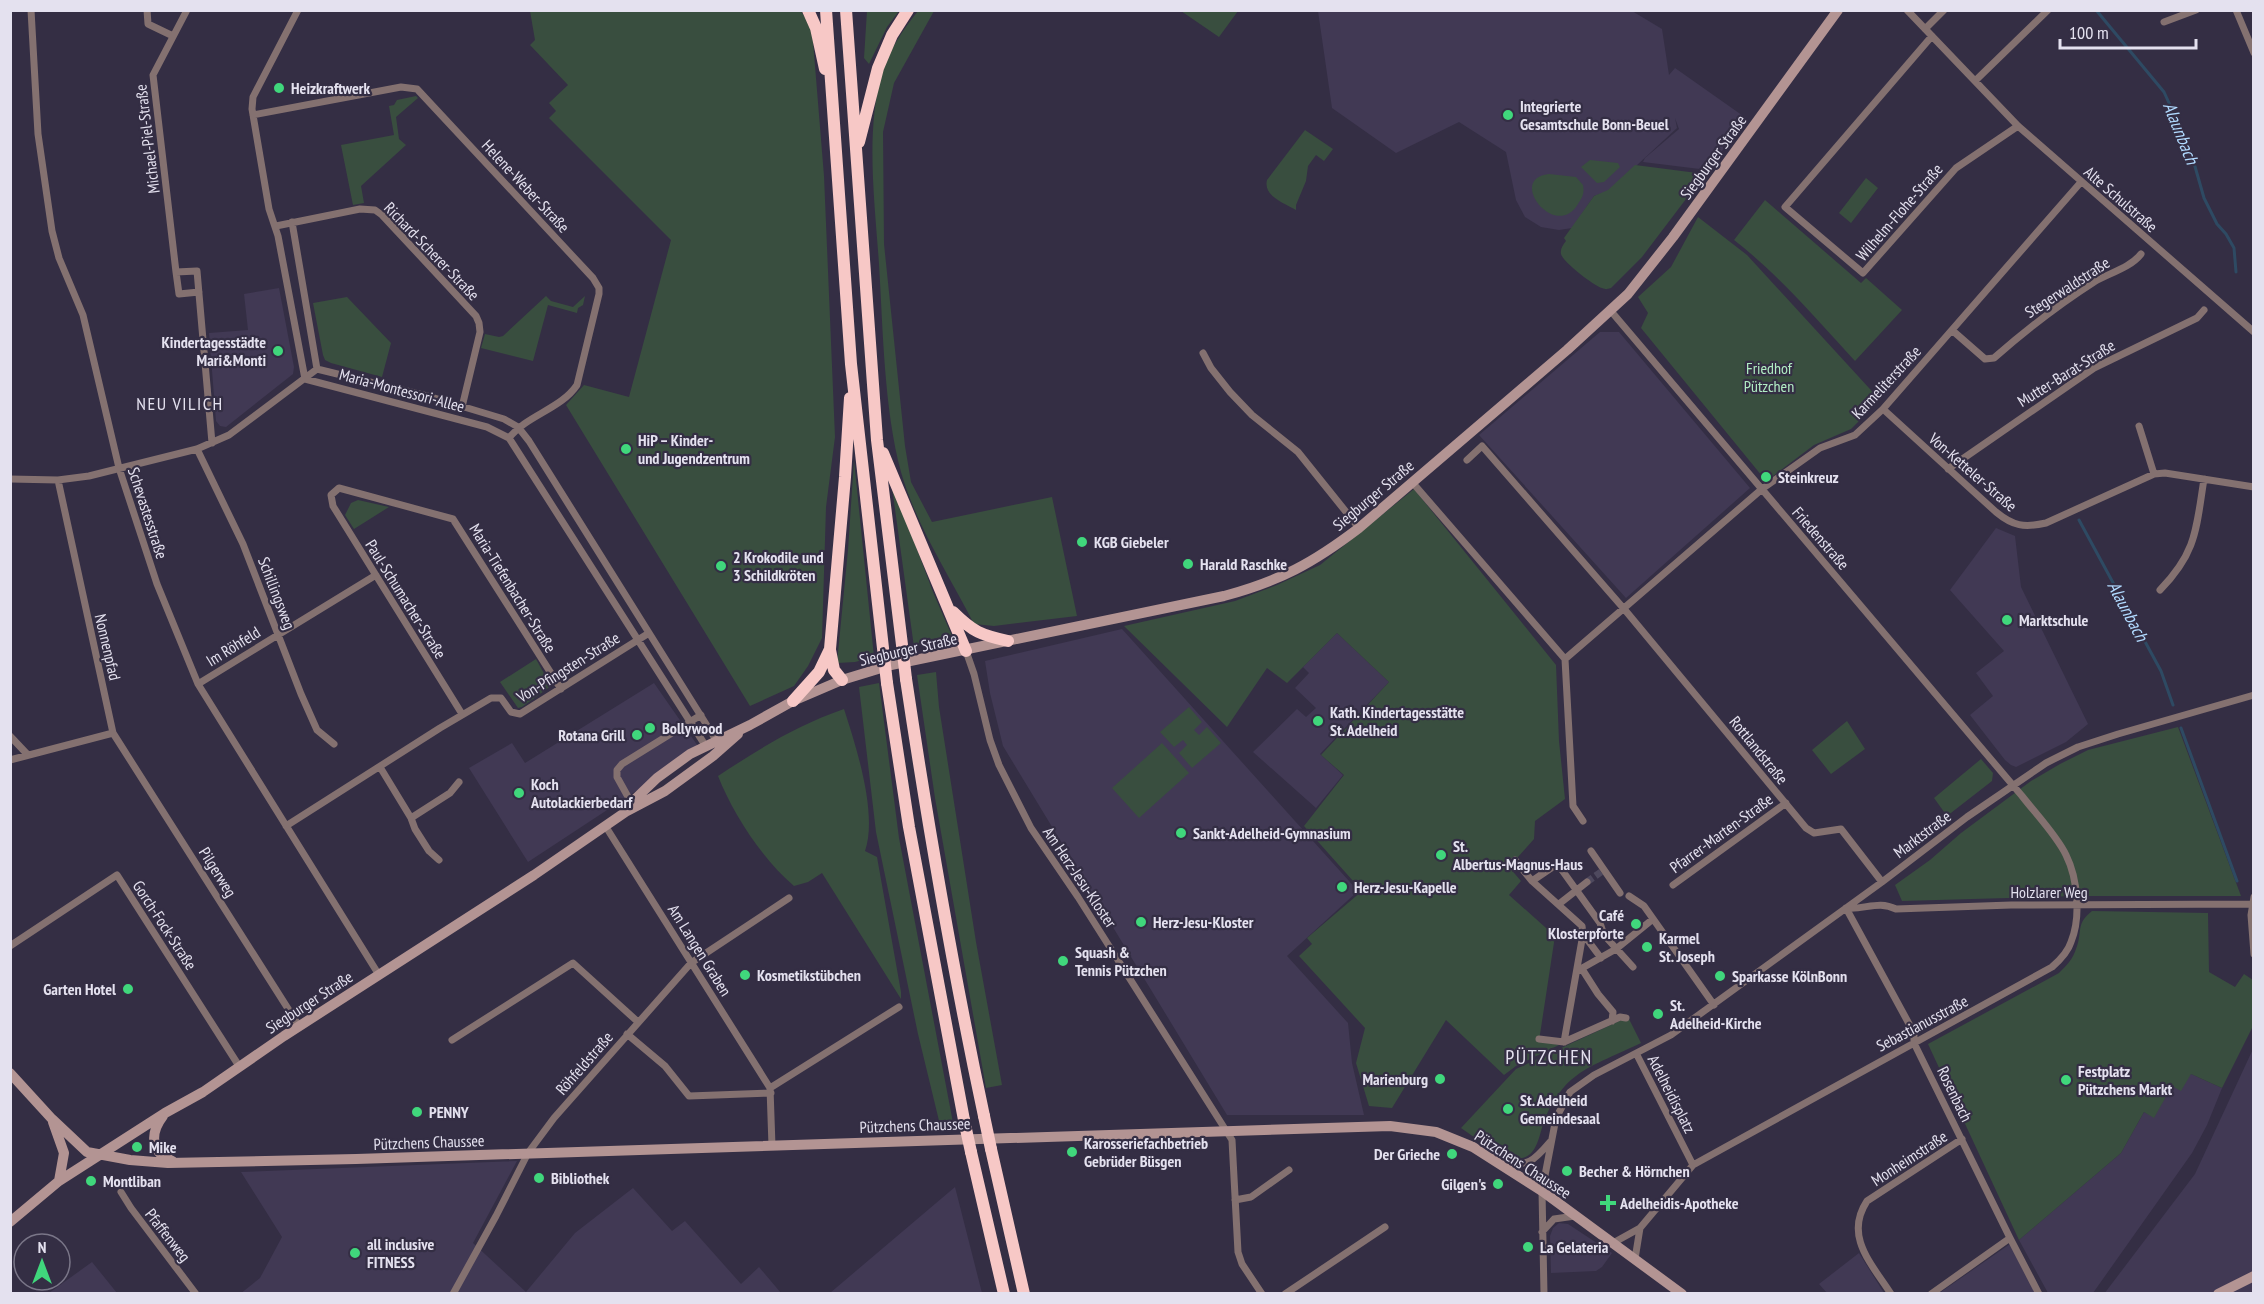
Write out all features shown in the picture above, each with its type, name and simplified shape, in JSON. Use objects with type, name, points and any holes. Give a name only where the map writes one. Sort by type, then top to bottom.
[{"type":"highway","points":[[808,10],[816,28],[834,103]]},
{"type":"highway","points":[[826,10],[852,363],[887,683],[915,861],[964,1120],[1004,1293]]},
{"type":"highway","points":[[846,10],[878,440],[906,679],[927,824],[948,940],[991,1149],[1024,1293]]},
{"type":"highway","points":[[857,152],[878,68],[892,34],[908,10]]},
{"type":"highway","points":[[842,680],[834,670],[830,649],[852,363]]},
{"type":"highway","points":[[878,440],[966,651]]},
{"type":"highway","points":[[950,609],[967,626],[981,635],[1008,641]]},
{"type":"highway","points":[[793,700],[819,672],[830,649]]},
{"type":"main road","name":"Siegburger Straße","points":[[10,1222],[59,1181],[165,1113],[203,1092],[299,1026],[606,827],[631,807],[674,764],[705,745],[750,725],[793,700],[842,680],[891,665],[966,651],[1245,590],[1278,579],[1327,553],[1567,350],[1628,294],[1673,237],[1838,10]]},
{"type":"main road","name":"Siegburger Straße","points":[[631,807],[664,791],[713,756],[750,725]]},
{"type":"main road","points":[[705,745],[713,756]]},
{"type":"main road","points":[[10,1073],[52,1119],[87,1152],[100,1156]]},
{"type":"main road","points":[[165,1113],[155,1127],[153,1139],[158,1151],[164,1157],[176,1162]]},
{"type":"main road","points":[[52,1119],[64,1153],[59,1181]]},
{"type":"main road","name":"Pützchens Chaussee","points":[[100,1156],[176,1162],[356,1159],[1390,1126],[1436,1132],[1473,1147],[1542,1191],[1682,1293]]},
{"type":"main road","points":[[2218,1293],[2237,1289],[2253,1276]]},
{"type":"street","name":"Schevastesstraße","points":[[31,10],[38,134],[52,231],[59,258],[83,315],[119,468],[157,584],[198,684],[379,975]]},
{"type":"street","points":[[147,10],[148,24],[173,36]]},
{"type":"street","name":"Michael-Piel-Straße","points":[[187,10],[153,75],[179,294],[199,292]]},
{"type":"street","points":[[298,10],[253,97],[253,115],[269,209],[276,226],[305,379]]},
{"type":"street","name":"Alte Schulstraße","points":[[1907,10],[2018,126],[2179,268],[2192,276],[2253,332]]},
{"type":"street","points":[[1925,29],[1944,10]]},
{"type":"street","points":[[1975,81],[2048,10]]},
{"type":"street","points":[[2164,22],[2196,10]]},
{"type":"street","points":[[2236,10],[2253,53]]},
{"type":"street","name":"Wilhelm-Flohe-Straße","points":[[1932,36],[1785,207],[1863,273],[1956,168],[2018,126]]},
{"type":"street","name":"Helene-Weber-Straße","points":[[253,115],[401,87],[409,86],[417,89],[593,278],[599,288],[599,294],[577,385],[570,395],[518,427],[509,438]]},
{"type":"street","name":"Karmeliterstraße","points":[[1565,659],[1625,610],[1762,489],[1820,448],[1855,435],[1883,409],[1953,331],[2081,183]]},
{"type":"street","name":"Richard-Scherer-Straße","points":[[276,226],[356,209],[375,210],[476,316],[480,332],[462,406]]},
{"type":"street","name":"Maria-Montessori-Allee","points":[[292,222],[317,369],[462,406],[504,419],[518,427]]},
{"type":"street","name":"Stegerwaldstraße","points":[[1953,331],[1985,359],[1995,358],[2041,318],[2096,281],[2136,260],[2141,254]]},
{"type":"street","points":[[176,272],[197,271],[212,443]]},
{"type":"street","name":"Friedenstraße","points":[[1610,310],[2012,784]]},
{"type":"street","name":"Mutter-Barat-Straße","points":[[1948,469],[2094,368],[2197,318],[2204,310]]},
{"type":"street","points":[[1203,353],[1211,368],[1230,392],[1252,415],[1298,452],[1359,528]]},
{"type":"street","points":[[10,479],[58,480],[89,476],[197,449],[230,435],[317,369]]},
{"type":"street","name":"Maria-Montessori-Allee","points":[[305,379],[487,427],[509,438]]},
{"type":"street","name":"Von-Ketteler-Straße","points":[[1883,409],[2009,523],[2019,526],[2046,523],[2154,474],[2165,473],[2253,487]]},
{"type":"street","points":[[2139,426],[2154,474]]},
{"type":"street","points":[[518,427],[529,441],[716,740]]},
{"type":"street","points":[[509,438],[705,745]]},
{"type":"street","points":[[1467,460],[1482,446],[1625,610]]},
{"type":"street","name":"Schillingsweg","points":[[197,449],[243,544],[317,730],[334,744]]},
{"type":"street","points":[[2160,590],[2187,557],[2194,539],[2205,479]]},
{"type":"street","name":"Nonnenpfad","points":[[58,480],[114,732]]},
{"type":"street","points":[[1412,482],[1565,659],[1573,806],[1583,821]]},
{"type":"street","name":"Maria-Tiefenbacher-Straße","points":[[331,495],[339,488],[453,519],[561,689]]},
{"type":"street","name":"Paul-Schumacher-Straße","points":[[331,495],[333,506],[462,714]]},
{"type":"street","name":"Im Röhfeld","points":[[198,684],[376,575]]},
{"type":"street","name":"Rottlandstraße","points":[[1625,610],[1806,828],[1814,833],[1841,829],[1882,882]]},
{"type":"street","name":"Von-Pfingsten-Straße","points":[[286,826],[491,698],[501,698],[511,712],[520,714],[649,633]]},
{"type":"street","name":"Am Herz-Jesu-Kloster","points":[[966,651],[999,765],[1031,828],[1078,897],[1227,1130]]},
{"type":"street","name":"Marktstraße","points":[[1637,1054],[1671,1035],[1714,1005],[2012,784],[2046,763],[2078,747],[2253,695]]},
{"type":"street","points":[[631,807],[617,777],[617,770],[622,764],[700,715]]},
{"type":"street","points":[[10,760],[114,732]]},
{"type":"street","name":"Pilgerweg","points":[[114,732],[299,1026]]},
{"type":"street","points":[[10,735],[27,754]]},
{"type":"street","points":[[380,767],[411,818],[415,830],[429,851],[439,860]]},
{"type":"street","points":[[411,818],[450,793],[459,782]]},
{"type":"street","name":"Sebastianusstraße","points":[[1613,1242],[1640,1228],[1694,1165],[2024,984],[2059,961],[2071,942],[2075,926],[2076,905],[2071,867],[2065,853],[2012,784]]},
{"type":"street","name":"Pfarrer-Marten-Straße","points":[[1673,885],[1786,803]]},
{"type":"street","name":"Am Langen Graben","points":[[606,827],[770,1090]]},
{"type":"street","points":[[1596,853],[1620,893]]},
{"type":"street","points":[[1515,860],[1532,881],[1582,926],[1580,970],[1564,1042]]},
{"type":"street","points":[[1532,881],[1558,865],[1600,923],[1604,934],[1633,967]]},
{"type":"street","name":"Gorch-Fock-Straße","points":[[10,946],[117,875],[239,1066]]},
{"type":"street","points":[[1559,904],[1587,882]]},
{"type":"street","points":[[1629,896],[1644,906],[1714,1005]]},
{"type":"street","name":"Röhfeldstraße","points":[[453,1293],[528,1154],[554,1118],[691,963],[789,898]]},
{"type":"street","points":[[2253,902],[2253,954]]},
{"type":"street","name":"Holzlarer Weg","points":[[1846,908],[1855,909],[1886,903],[1896,909],[2253,902]]},
{"type":"street","name":"Rosenbach","points":[[1846,908],[1914,1033],[1914,1043],[2010,1238],[2040,1293]]},
{"type":"street","points":[[1580,970],[1616,948],[1653,918]]},
{"type":"street","points":[[1583,934],[1601,958]]},
{"type":"street","points":[[452,1040],[573,963],[638,1022]]},
{"type":"street","points":[[1539,1039],[1564,1042],[1620,1016],[1598,994],[1580,970]]},
{"type":"street","points":[[627,1034],[665,1066],[689,1096],[770,1090],[899,1007]]},
{"type":"street","name":"Adelheidisplatz","points":[[1544,1293],[1542,1191],[1556,1118],[1570,1092],[1594,1076],[1637,1054],[1694,1165]]},
{"type":"street","points":[[770,1090],[772,1146]]},
{"type":"street","points":[[1227,1130],[1232,1140],[1238,1252],[1242,1264],[1262,1293]]},
{"type":"street","name":"Monheimstraße","points":[[1891,1293],[1866,1255],[1857,1234],[1861,1210],[1867,1201],[1962,1139]]},
{"type":"street","name":"Adelheidisplatz","points":[[1496,1162],[1515,1165],[1529,1163],[1536,1159],[1552,1140]]},
{"type":"street","points":[[1235,1200],[1251,1197],[1289,1170]]},
{"type":"street","name":"Pfaffenweg","points":[[121,1192],[196,1293]]},
{"type":"street","points":[[1542,1232],[1554,1219],[1575,1216]]},
{"type":"street","points":[[1285,1293],[1385,1227]]},
{"type":"street","points":[[1635,1259],[1640,1228]]},
{"type":"street","points":[[1931,1293],[2010,1238]]},
{"type":"shaded area","name":"Integrierte Gesamtschule Bonn-Beuel","points":[[1318,11],[1632,11],[1662,29],[1669,75],[1675,68],[1746,118],[1708,170],[1643,162],[1679,129],[1675,118],[1677,128],[1609,191],[1594,196],[1572,228],[1559,230],[1541,227],[1525,217],[1516,200],[1506,152],[1459,122],[1396,153],[1332,108]]},
{"type":"shaded area","points":[[279,288],[294,367],[293,374],[226,427],[220,426],[216,421],[209,333],[248,330],[244,294]]},
{"type":"shaded area","points":[[1600,332],[1619,332],[1750,488],[1626,598],[1479,435]]},
{"type":"shaded area","name":"Marktschule","points":[[1996,528],[2015,536],[2021,587],[2088,724],[2066,742],[2016,767],[2005,760],[1970,715],[1993,696],[1976,673],[2004,651],[1950,590]]},
{"type":"shaded area","name":"Sankt-Adelheid-Gymnasium","points":[[1122,629],[1358,891],[1287,956],[1348,1023],[1352,1063],[1364,1115],[1227,1115],[1003,746],[985,661]]},
{"type":"shaded area","name":"Kath. Kindertagesstätte St. Adelheid","points":[[1337,633],[1389,682],[1320,754],[1343,775],[1316,808],[1253,752],[1297,709],[1306,717],[1316,708],[1295,688],[1309,673],[1303,667]]},
{"type":"shaded area","points":[[654,683],[700,749],[528,862],[469,768],[512,743],[525,763]]},
{"type":"shaded area","points":[[2253,1049],[2253,1293],[2104,1294],[2195,1174]]},
{"type":"shaded area","points":[[2191,1074],[2222,1088],[2207,1125],[2192,1153],[2093,1293],[2048,1293],[2019,1240],[2121,1153],[2144,1112],[2154,1117],[2172,1085]]},
{"type":"shaded area","points":[[517,1161],[473,1243],[526,1292],[575,1233],[633,1188],[672,1231],[685,1221],[741,1284],[759,1267],[781,1293],[240,1294],[260,1278],[282,1237],[241,1172]]},
{"type":"shaded area","points":[[955,1187],[982,1293],[830,1293]]},
{"type":"shaded area","points":[[1559,1223],[1568,1224],[1612,1253],[1602,1267],[1596,1271],[1551,1273],[1550,1236],[1553,1228]]},
{"type":"shaded area","points":[[2010,1244],[2036,1294],[1938,1294]]},
{"type":"shaded area","points":[[1859,1253],[1884,1293],[1827,1293],[1819,1284]]},
{"type":"shaded area","points":[[92,1262],[117,1293],[49,1293],[72,1292],[72,1276]]},
{"type":"green space","points":[[530,11],[801,11],[812,29],[824,176],[835,437],[826,507],[822,638],[808,666],[794,686],[750,706],[566,405],[584,385],[629,397],[671,240],[549,118],[556,111],[549,103],[568,85],[530,45],[535,40]]},
{"type":"green space","points":[[867,11],[899,11],[887,27],[869,64],[864,58]]},
{"type":"green space","points":[[918,11],[934,11],[894,83],[883,132],[884,244],[905,446],[911,482],[932,522],[1052,497],[1077,616],[994,626],[974,624],[924,530],[901,472],[895,448],[885,369],[873,143],[877,95],[882,73],[897,40]]},
{"type":"green space","points":[[1181,11],[1238,11],[1219,37]]},
{"type":"green space","points":[[416,96],[418,98],[396,117],[399,139],[406,145],[361,186],[364,203],[353,205],[341,145],[394,135],[389,106],[394,105],[397,100]]},
{"type":"green space","points":[[1305,130],[1333,149],[1324,161],[1316,155],[1308,166],[1306,181],[1296,210],[1271,195],[1267,180]]},
{"type":"green space","points":[[1590,160],[1618,163],[1620,167],[1604,182],[1597,183],[1581,167]]},
{"type":"green space","points":[[1635,165],[1705,174],[1642,257],[1611,288],[1605,289],[1592,283],[1573,268],[1563,258],[1561,250],[1566,241],[1564,238],[1594,196],[1608,190]]},
{"type":"green space","points":[[1549,174],[1576,177],[1583,185],[1581,199],[1567,215],[1556,215],[1546,211],[1538,204],[1533,194],[1532,185],[1537,178]]},
{"type":"green space","points":[[1866,178],[1878,188],[1851,223],[1839,213]]},
{"type":"green space","points":[[1765,200],[1861,283],[1866,278],[1902,310],[1855,361],[1781,282],[1734,240]]},
{"type":"green space","name":"Friedhof Pützchen","points":[[1698,217],[1747,255],[1880,400],[1851,429],[1814,445],[1773,476],[1762,476],[1641,328],[1648,313],[1638,297],[1671,267]]},
{"type":"green space","points":[[546,296],[551,301],[573,307],[585,296],[583,305],[578,308],[577,313],[548,305],[533,361],[481,348],[485,334],[503,336]]},
{"type":"green space","points":[[347,297],[391,343],[382,377],[325,360],[313,303]]},
{"type":"green space","points":[[854,460],[874,657],[855,662],[837,663],[848,550]]},
{"type":"green space","points":[[891,480],[952,636],[914,647]]},
{"type":"green space","points":[[1414,489],[1556,665],[1559,741],[1565,799],[1535,821],[1534,839],[1509,867],[1521,881],[1509,895],[1555,936],[1539,1041],[1559,1045],[1516,1066],[1504,1075],[1446,1020],[1392,1108],[1369,1106],[1356,1063],[1365,1028],[1299,956],[1312,944],[1307,938],[1362,891],[1304,826],[1344,775],[1321,755],[1389,682],[1337,633],[1287,683],[1267,668],[1227,727],[1124,626],[1235,601],[1320,565]]},
{"type":"green space","points":[[358,500],[389,507],[354,529],[345,515],[351,503]]},
{"type":"green space","points":[[536,659],[551,686],[518,708],[500,682]]},
{"type":"green space","points":[[936,672],[939,707],[976,942],[1002,1085],[986,1088],[935,798],[917,675]]},
{"type":"green space","points":[[879,683],[899,838],[954,1128],[941,1129],[918,1034],[876,832],[859,687]]},
{"type":"green space","points":[[1189,707],[1202,722],[1194,730],[1199,735],[1207,727],[1221,743],[1192,768],[1179,753],[1187,745],[1183,740],[1174,747],[1160,732]]},
{"type":"green space","points":[[844,709],[859,760],[867,800],[869,818],[865,851],[877,857],[901,999],[822,873],[808,882],[794,886],[782,875],[760,850],[740,821],[718,776],[794,730]]},
{"type":"green space","points":[[1847,721],[1865,749],[1831,774],[1812,750]]},
{"type":"green space","points":[[2178,727],[2241,896],[2073,896],[1902,901],[1895,885],[2031,781],[2088,750]]},
{"type":"green space","points":[[1162,743],[1189,773],[1139,818],[1112,788]]},
{"type":"green space","points":[[1981,759],[1993,773],[1992,781],[1947,816],[1934,798]]},
{"type":"green space","name":"Festplatz Pützchens Markt","points":[[2092,911],[2208,913],[2209,972],[2235,987],[2244,974],[2253,980],[2253,1026],[2222,1088],[2191,1074],[2181,1091],[2172,1086],[2154,1118],[2144,1112],[2121,1153],[2019,1240],[1928,1044],[2059,973],[2073,956],[2081,924]]},
{"type":"green space","points":[[1628,1017],[1641,1043],[1590,1067],[1567,1084],[1548,1111],[1536,1147],[1526,1157],[1518,1159],[1502,1155],[1461,1128],[1516,1069]]},
{"type":"waterway","name":"Alaunbach","points":[[2096,10],[2164,92],[2190,149],[2204,198],[2217,224],[2234,248],[2236,272]]},
{"type":"waterway","name":"Alaunbach","points":[[2079,520],[2161,671],[2173,705]]},
{"type":"waterway","name":"Alaunbach","points":[[2181,728],[2237,881]]},
{"type":"tunnel","points":[[1587,882],[1601,872]]},
{"type":"place","name":"Heizkraftwerk","points":[[279,88]]},
{"type":"place","name":"Integrierte Gesamtschule Bonn-Beuel","points":[[1508,115]]},
{"type":"place","name":"Kindertagesstädte Mari&Monti","points":[[278,351]]},
{"type":"place","name":"HiP – Kinder- und Jugendzentrum","points":[[626,449]]},
{"type":"place","name":"Steinkreuz","points":[[1766,477]]},
{"type":"place","name":"KGB Giebeler","points":[[1082,542]]},
{"type":"place","name":"Harald Raschke","points":[[1188,564]]},
{"type":"place","name":"2 Krokodile und 3 Schildkröten","points":[[721,566]]},
{"type":"place","name":"Marktschule","points":[[2007,620]]},
{"type":"place","name":"Kath. Kindertagesstätte St. Adelheid","points":[[1318,721]]},
{"type":"place","name":"Bollywood","points":[[650,728]]},
{"type":"place","name":"Rotana Grill","points":[[637,735]]},
{"type":"place","name":"Koch Autolackierbedarf","points":[[519,793]]},
{"type":"place","name":"Sankt-Adelheid-Gymnasium","points":[[1181,833]]},
{"type":"place","name":"St. Albertus-Magnus-Haus","points":[[1441,855]]},
{"type":"place","name":"Herz-Jesu-Kapelle","points":[[1342,887]]},
{"type":"place","name":"Herz-Jesu-Kloster","points":[[1141,922]]},
{"type":"place","name":"Café Klosterpforte","points":[[1636,924]]},
{"type":"place","name":"Karmel St. Joseph","points":[[1647,947]]},
{"type":"place","name":"Squash & Tennis Pützchen","points":[[1063,961]]},
{"type":"place","name":"Kosmetikstübchen","points":[[745,975]]},
{"type":"place","name":"Sparkasse KölnBonn","points":[[1720,976]]},
{"type":"place","name":"Garten Hotel","points":[[128,989]]},
{"type":"place","name":"St. Adelheid-Kirche","points":[[1658,1014]]},
{"type":"place","name":"Marienburg","points":[[1440,1079]]},
{"type":"place","name":"Festplatz Pützchens Markt","points":[[2066,1080]]},
{"type":"place","name":"St. Adelheid Gemeindesaal","points":[[1508,1109]]},
{"type":"place","name":"PENNY","points":[[417,1112]]},
{"type":"place","name":"Mike","points":[[137,1147]]},
{"type":"place","name":"Karosseriefachbetrieb Gebrüder Büsgen","points":[[1072,1152]]},
{"type":"place","name":"Der Grieche","points":[[1452,1154]]},
{"type":"place","name":"Becher & Hörnchen","points":[[1567,1171]]},
{"type":"place","name":"Bibliothek","points":[[539,1178]]},
{"type":"place","name":"Montliban","points":[[91,1181]]},
{"type":"place","name":"Gilgen's","points":[[1498,1184]]},
{"type":"place","name":"Adelheidis-Apotheke","points":[[1608,1203]]},
{"type":"place","name":"La Gelateria","points":[[1528,1247]]},
{"type":"place","name":"all inclusive FITNESS","points":[[355,1253]]},
{"type":"district","name":"NEU VILICH","points":[[180,403]]},
{"type":"district","name":"PÜTZCHEN","points":[[1549,1057]]}]
